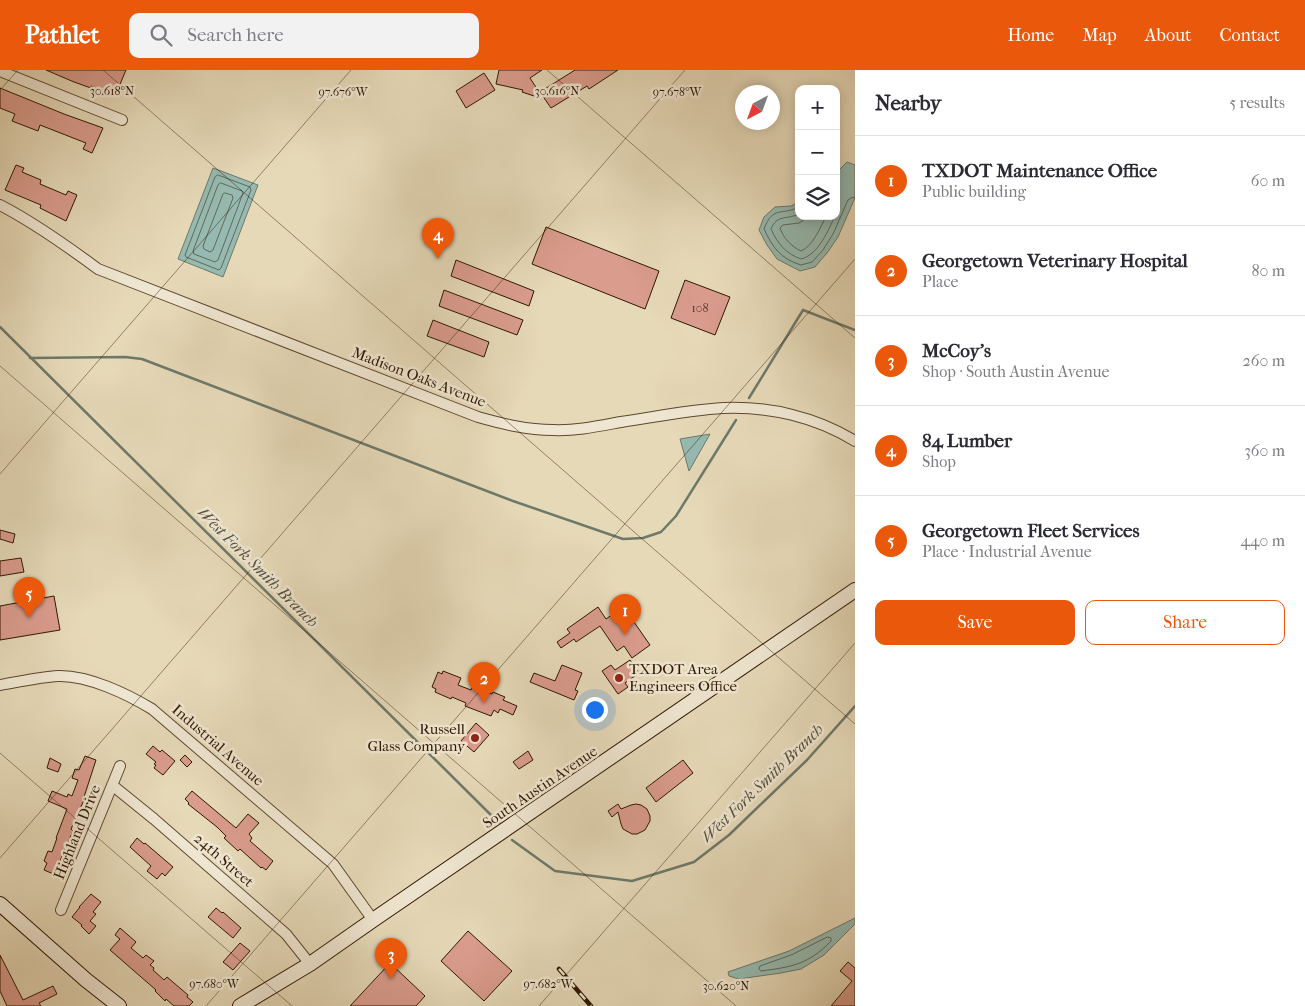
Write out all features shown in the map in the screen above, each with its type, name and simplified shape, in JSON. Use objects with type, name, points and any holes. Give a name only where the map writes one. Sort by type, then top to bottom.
[{"type":"main road","name":"South Austin Avenue","points":[[240,1006],[310,964],[855,590]]},
{"type":"main road","points":[[0,904],[86,980],[119,1006]]},
{"type":"street","points":[[0,71],[122,120]]},
{"type":"street","name":"Madison Oaks Avenue","points":[[0,205],[65,244],[98,269],[497,423],[536,430],[574,429],[704,410],[742,408],[797,416],[830,427],[855,441]]},
{"type":"street","name":"Industrial Avenue","points":[[0,685],[58,676],[86,680],[127,695],[152,709],[333,864],[373,920]]},
{"type":"street","name":"Highland Drive","points":[[61,910],[120,766]]},
{"type":"street","name":"24th Street","points":[[112,785],[286,934],[310,964]]},
{"type":"water","points":[[847,162],[855,165],[855,195],[838,237],[827,253],[815,267],[800,271],[777,259],[759,230],[764,217],[775,207],[795,204],[795,220],[840,220],[840,169]]},
{"type":"water","points":[[213,168],[258,185],[223,277],[178,259]]},
{"type":"water","points":[[710,434],[689,471],[680,439]]},
{"type":"water","points":[[855,918],[855,924],[824,955],[801,969],[739,979],[729,976],[728,972],[789,951]]},
{"type":"building","points":[[46,70],[126,70],[115,96]]},
{"type":"building","points":[[499,70],[542,70],[530,78],[541,95],[537,97],[522,92],[523,90],[496,84]]},
{"type":"building","points":[[575,70],[618,70],[589,89],[587,86],[551,108],[540,92]]},
{"type":"building","points":[[484,73],[495,90],[466,108],[456,91]]},
{"type":"building","points":[[0,88],[103,128],[92,153],[83,149],[86,143],[40,125],[38,131],[12,121],[15,114],[0,108]]},
{"type":"building","points":[[16,165],[24,168],[22,172],[41,180],[40,184],[66,195],[68,191],[77,195],[66,221],[40,208],[41,205],[5,190]]},
{"type":"building","points":[[546,227],[659,271],[645,309],[532,264]]},
{"type":"building","points":[[456,260],[534,291],[529,306],[451,276]]},
{"type":"building","points":[[685,280],[730,297],[715,335],[671,318]]},
{"type":"building","points":[[444,290],[523,320],[517,335],[439,306]]},
{"type":"building","points":[[433,320],[489,342],[484,357],[427,336]]},
{"type":"building","points":[[0,530],[15,534],[13,543],[0,539]]},
{"type":"building","points":[[21,558],[24,572],[0,576],[0,561]]},
{"type":"building","points":[[54,596],[60,630],[0,640],[0,606]]},
{"type":"building","points":[[598,607],[606,619],[616,612],[627,627],[634,622],[650,645],[632,658],[624,646],[617,651],[600,626],[576,642],[574,639],[561,648],[557,642],[570,633],[567,629]]},
{"type":"building","name":"TXDOT Area Engineers Office","points":[[630,660],[639,673],[625,683],[628,687],[618,694],[602,671],[611,665],[615,670]]},
{"type":"building","points":[[562,665],[582,673],[575,690],[578,691],[574,700],[530,682],[534,673],[555,681]]},
{"type":"building","points":[[443,671],[461,678],[458,685],[471,690],[473,686],[505,697],[503,700],[517,706],[513,715],[500,709],[498,713],[494,710],[491,716],[465,706],[466,703],[452,697],[451,699],[435,692],[436,689],[432,687],[438,672],[442,674]]},
{"type":"building","name":"Russell Glass Company","points":[[476,723],[489,735],[474,752],[461,741]]},
{"type":"building","points":[[153,746],[160,752],[162,750],[175,761],[163,775],[154,768],[156,762],[146,754]]},
{"type":"building","points":[[528,751],[533,760],[519,769],[513,762]]},
{"type":"building","points":[[185,755],[192,762],[187,767],[180,760]]},
{"type":"building","points":[[85,756],[96,760],[84,800],[71,829],[73,831],[56,875],[44,870],[47,863],[44,861],[48,851],[52,852],[67,809],[48,801],[52,791],[67,797],[68,794],[72,796],[78,780],[72,778],[75,769],[79,770]]},
{"type":"building","points":[[50,758],[61,764],[58,772],[47,768]]},
{"type":"building","points":[[683,760],[693,773],[656,802],[646,788]]},
{"type":"building","points":[[192,791],[236,828],[248,814],[259,823],[249,834],[252,838],[250,841],[273,861],[266,870],[261,868],[240,849],[238,851],[224,838],[226,836],[217,827],[188,804],[185,799]]},
{"type":"building","points":[[618,804],[621,809],[636,804],[647,809],[650,821],[645,830],[632,834],[623,829],[618,812],[612,817],[608,811]]},
{"type":"building","points":[[137,838],[173,867],[165,876],[162,873],[157,879],[147,871],[151,866],[130,847]]},
{"type":"building","points":[[91,894],[101,902],[93,912],[96,914],[90,921],[96,926],[89,934],[72,917]]},
{"type":"building","points":[[216,908],[241,928],[233,938],[208,917]]},
{"type":"building","points":[[120,928],[136,942],[131,948],[143,958],[146,955],[154,961],[150,965],[154,968],[153,970],[164,980],[167,977],[188,995],[187,997],[193,1002],[189,1006],[174,1006],[166,999],[165,1001],[156,990],[110,950],[120,939],[115,935]]},
{"type":"building","points":[[468,931],[512,971],[484,1001],[441,961]]},
{"type":"building","points":[[240,943],[250,951],[233,970],[223,962]]},
{"type":"building","points":[[0,955],[23,1000],[53,986],[57,994],[39,1003],[41,1006],[7,1006],[0,991]]},
{"type":"building","points":[[848,962],[855,968],[855,1006],[831,1006],[852,981],[840,971]]},
{"type":"building","points":[[390,963],[425,996],[416,1006],[350,1006]]},
{"type":"waterway","points":[[749,398],[803,310],[855,330]]},
{"type":"waterway","name":"West Fork Smith Branch","points":[[0,327],[499,823]]},
{"type":"waterway","points":[[30,358],[125,357],[142,359],[513,501],[623,539],[643,538],[661,532],[676,516],[736,420]]},
{"type":"waterway","name":"West Fork Smith Branch","points":[[512,840],[555,871],[632,881],[694,862],[729,835],[807,760],[855,706]]},
{"type":"railway","points":[[559,969],[591,1006]]},
{"type":"place","name":"84 Lumber","points":[[438,259]]},
{"type":"place","name":"Georgetown Fleet Services","points":[[29,618]]},
{"type":"place","name":"TXDOT Maintenance Office","points":[[625,635]]},
{"type":"place","name":"TXDOT Area Engineers Office","points":[[619,678]]},
{"type":"place","name":"Georgetown Veterinary Hospital","points":[[484,703]]},
{"type":"place","name":"Russell Glass Company","points":[[475,738]]},
{"type":"place","name":"McCoy's","points":[[391,979]]}]
